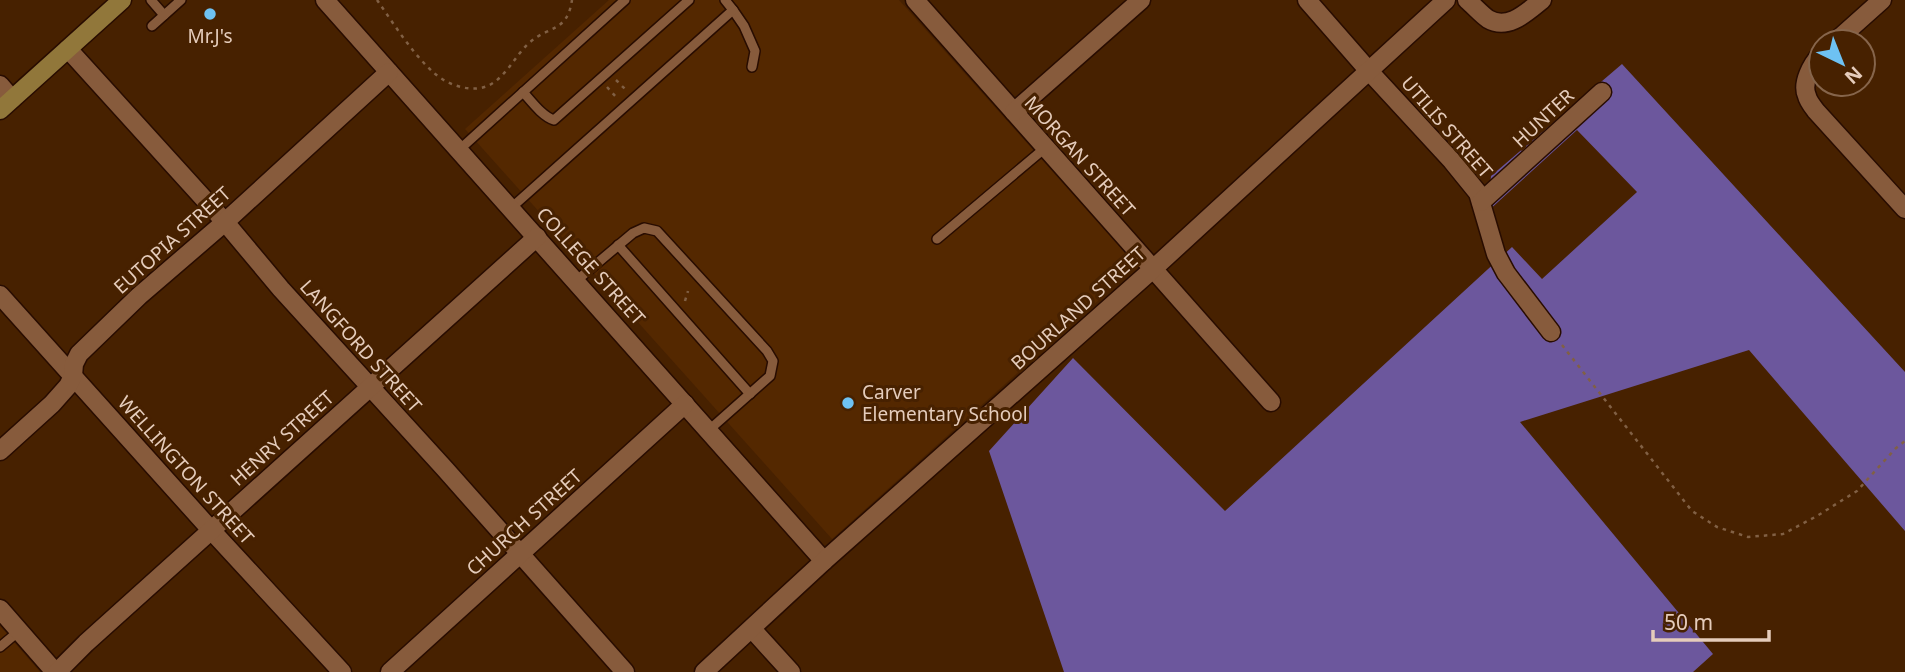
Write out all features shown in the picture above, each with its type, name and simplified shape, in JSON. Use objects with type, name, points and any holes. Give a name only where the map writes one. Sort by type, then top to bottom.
[{"type":"main road","points":[[4,98],[68,49],[122,0]]},
{"type":"street","name":"COLLEGE STREET","points":[[325,0],[824,561]]},
{"type":"street","name":"MORGAN STREET","points":[[915,0],[1270,402]]},
{"type":"street","points":[[1014,112],[1141,0]]},
{"type":"street","name":"UTILIS STREET","points":[[1307,0],[1478,193],[1491,239],[1506,273],[1551,332]]},
{"type":"street","name":"BOURLAND STREET","points":[[704,672],[824,561],[1153,269],[1446,0]]},
{"type":"street","points":[[1468,0],[1488,19],[1503,24],[1511,22],[1542,0]]},
{"type":"street","points":[[1851,28],[1882,0]]},
{"type":"street","name":"LANGFORD STREET","points":[[68,49],[625,672]]},
{"type":"street","name":"EUTOPIA STREET","points":[[0,452],[68,386],[79,354],[139,296],[225,222],[389,72]]},
{"type":"street","points":[[1807,80],[1807,98]]},
{"type":"street","name":"HUNTER","points":[[1481,202],[1602,92]]},
{"type":"street","points":[[1807,98],[1905,209]]},
{"type":"street","name":"HENRY STREET","points":[[56,672],[369,386],[537,237]]},
{"type":"street","name":"WELLINGTON STREET","points":[[0,295],[342,672]]},
{"type":"street","name":"CHURCH STREET","points":[[390,672],[685,404]]},
{"type":"street","points":[[0,609],[56,672]]},
{"type":"street","points":[[752,629],[791,672]]},
{"type":"lane","points":[[151,0],[164,15]]},
{"type":"lane","points":[[152,26],[181,0]]},
{"type":"lane","points":[[459,150],[625,0]]},
{"type":"lane","points":[[523,92],[546,116],[554,120],[690,0]]},
{"type":"lane","points":[[725,0],[744,26],[755,51],[751,67]]},
{"type":"lane","points":[[511,208],[733,10]]},
{"type":"lane","points":[[937,239],[1045,148]]},
{"type":"lane","points":[[576,281],[633,233],[644,228],[657,231],[767,351],[773,361],[770,376],[709,430]]},
{"type":"lane","points":[[618,245],[750,394]]},
{"type":"lane","points":[[0,647],[19,631]]},
{"type":"path","points":[[377,0],[432,72],[448,82],[470,88],[482,88],[493,83],[534,39],[566,20],[572,0]]},
{"type":"path","points":[[616,79],[626,90]]},
{"type":"path","points":[[607,87],[617,98]]},
{"type":"path","points":[[683,307],[688,291]]},
{"type":"path","points":[[1551,332],[1692,511],[1717,527],[1748,537],[1783,534],[1817,516],[1857,491],[1905,441]]},
{"type":"shaded area","name":"Carver Elementary School","points":[[609,0],[899,0],[1137,266],[832,539],[465,129]]},
{"type":"shaded area","points":[[1622,64],[1905,372],[1905,531],[1749,350],[1520,422],[1713,654],[1693,672],[1064,672],[989,451],[1073,358],[1225,511],[1512,247],[1542,279],[1637,192],[1577,130],[1487,212],[1491,176]]},
{"type":"shaded area","points":[[0,626],[40,672],[0,672]]},
{"type":"place","name":"Mr.J's","points":[[210,14]]},
{"type":"place","name":"Carver Elementary School","points":[[848,403]]}]
